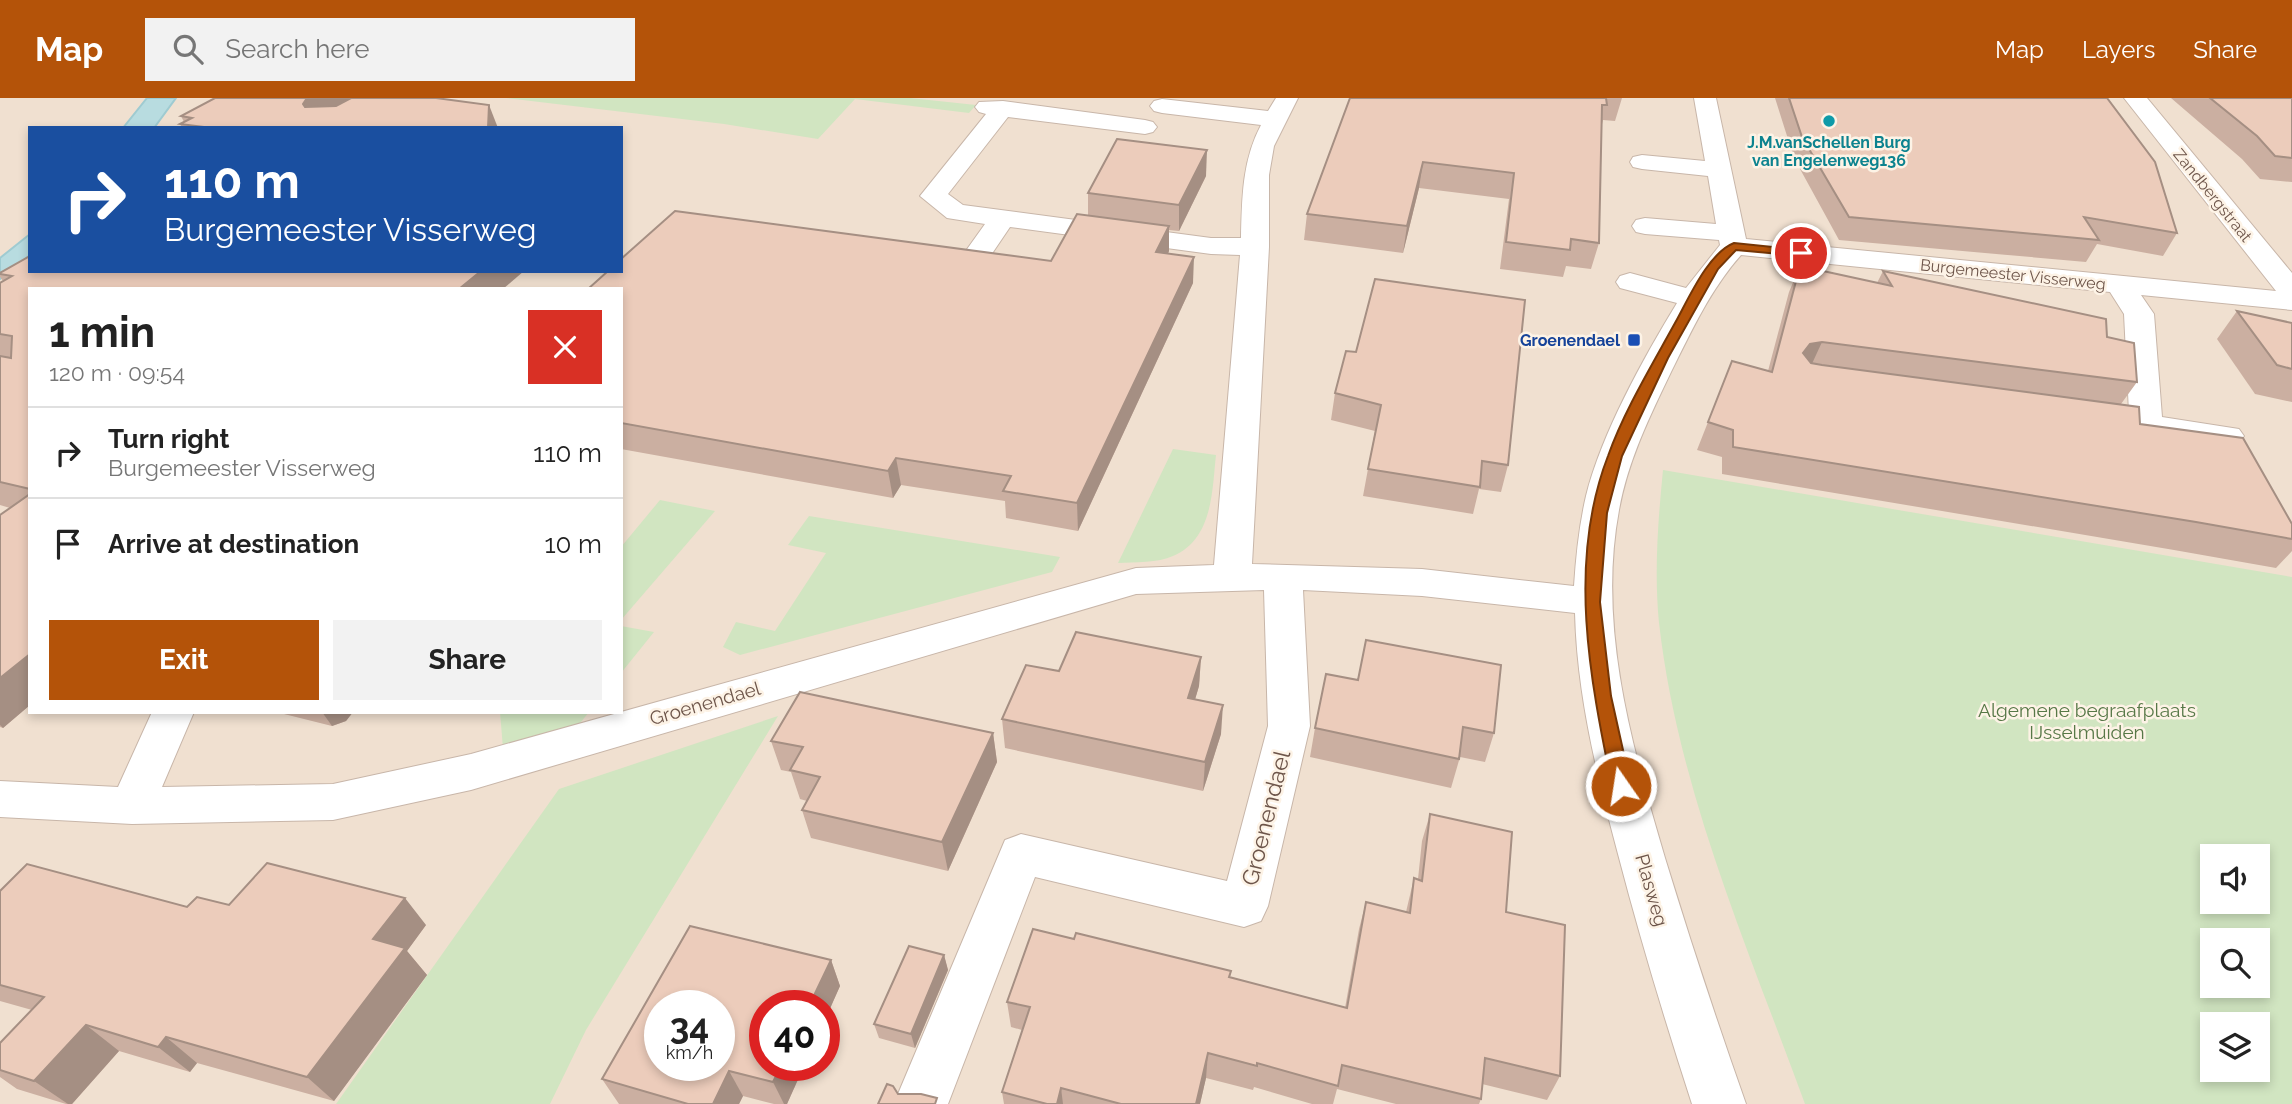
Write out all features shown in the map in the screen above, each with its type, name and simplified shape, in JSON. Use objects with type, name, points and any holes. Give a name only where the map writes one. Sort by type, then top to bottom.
[{"type":"street","points":[[1705,98],[1732,233]]},
{"type":"street","name":"Zandbergstraat","points":[[2135,98],[2292,292]]},
{"type":"street","points":[[1162,106],[1281,109],[1258,161],[1254,199],[1255,247],[1232,578]]},
{"type":"street","points":[[1145,127],[995,107],[933,196],[956,212],[1211,246],[1255,247]]},
{"type":"street","points":[[1642,162],[1721,170]]},
{"type":"street","name":"Burgemeester Visserweg","points":[[1645,218],[1732,233],[2119,284],[2292,301]]},
{"type":"street","points":[[979,252],[1003,219]]},
{"type":"street","name":"Plasweg","points":[[1719,1104],[1652,896],[1621,786],[1602,696],[1592,602],[1600,513],[1615,456],[1662,358],[1732,233]]},
{"type":"street","points":[[1630,282],[1695,299]]},
{"type":"street","points":[[2119,284],[2140,314],[2146,424]]},
{"type":"street","points":[[2065,414],[2227,436]]},
{"type":"street","name":"Groenendael","points":[[925,1094],[1021,854],[1244,906],[1289,726],[1283,578]]},
{"type":"street","name":"Groenendael","points":[[0,799],[132,806],[333,802],[471,772],[1136,581],[1283,578],[1505,589],[1592,602]]},
{"type":"street","points":[[132,806],[172,714]]},
{"type":"shaded area","points":[[0,98],[2292,98],[2292,1104],[0,1104]]},
{"type":"green space","points":[[506,98],[910,98],[976,105],[969,113],[855,99],[818,139],[724,124]]},
{"type":"green space","points":[[1173,449],[1216,455],[1211,498],[1203,526],[1186,548],[1173,556],[1153,561],[1118,563]]},
{"type":"green space","name":"Algemene begraafplaats IJsselmuiden","points":[[1663,470],[2292,577],[2292,1104],[1805,1104],[1718,868],[1682,747],[1668,685],[1659,623],[1658,527]]},
{"type":"green space","points":[[660,500],[715,511],[623,618],[623,545]]},
{"type":"green space","points":[[809,516],[1060,557],[1052,572],[740,655],[723,647],[736,622],[775,631],[826,553],[788,545]]},
{"type":"green space","points":[[623,626],[654,632],[623,671]]},
{"type":"green space","points":[[500,714],[587,714],[577,727],[503,749]]},
{"type":"green space","points":[[778,716],[586,1030],[550,1104],[336,1104],[559,789]]},
{"type":"water","points":[[147,98],[176,98],[155,126],[125,126]]},
{"type":"water","points":[[28,236],[28,257],[0,279],[0,258]]},
{"type":"building","points":[[215,98],[307,98],[303,104],[305,107],[336,106],[351,98],[436,98],[489,105],[488,126],[196,126],[180,124],[192,118],[181,116]]},
{"type":"building","points":[[1350,98],[1606,98],[1607,105],[1602,105],[1599,243],[1571,239],[1570,250],[1506,242],[1514,173],[1423,162],[1407,226],[1307,214]]},
{"type":"building","points":[[1789,98],[2107,98],[2155,162],[2177,233],[2084,217],[2099,240],[1849,217],[1802,137]]},
{"type":"building","points":[[2210,98],[2292,98],[2292,158],[2275,156],[2257,136]]},
{"type":"building","points":[[1117,139],[1207,150],[1179,205],[1088,193]]},
{"type":"building","points":[[675,211],[1051,261],[1077,214],[1169,226],[1156,252],[1194,257],[1077,503],[1003,491],[1011,476],[896,458],[888,471],[623,423],[623,287],[590,287],[606,273],[623,273],[623,257]]},
{"type":"building","points":[[28,257],[28,273],[479,273],[461,287],[28,287],[28,489],[0,482],[0,356],[11,358],[12,336],[0,334],[0,283],[12,276],[0,273]]},
{"type":"building","points":[[1800,266],[1892,286],[1883,271],[2106,319],[2107,337],[2134,343],[2137,382],[1822,342],[1810,344],[1803,353],[1811,363],[1822,365],[2139,407],[2140,424],[2243,438],[2292,524],[2292,539],[1733,447],[1733,430],[1708,422],[1732,361],[1772,372]]},
{"type":"building","points":[[1375,279],[1525,300],[1508,465],[1482,461],[1480,487],[1368,469],[1381,405],[1335,393],[1346,351],[1356,352]]},
{"type":"building","points":[[2237,311],[2292,323],[2292,369],[2277,365]]},
{"type":"building","points":[[28,495],[28,656],[0,678],[0,515]]},
{"type":"building","points":[[1076,632],[1201,657],[1188,698],[1223,705],[1205,762],[1002,719],[1026,665],[1059,671]]},
{"type":"building","points":[[1366,640],[1501,665],[1494,733],[1463,727],[1459,759],[1315,728],[1326,674],[1358,680]]},
{"type":"building","points":[[800,692],[993,733],[942,842],[802,810],[820,777],[790,770],[803,747],[771,741]]},
{"type":"building","points":[[1430,814],[1512,832],[1506,912],[1565,925],[1560,1076],[1485,1058],[1481,1099],[1342,1065],[1338,1086],[1257,1063],[1257,1066],[1208,1053],[1196,1104],[1121,1104],[1061,1088],[1057,1104],[1047,1104],[1002,1092],[1030,1007],[1007,1002],[1033,929],[1074,939],[1076,933],[1231,971],[1229,977],[1347,1008],[1366,902],[1410,913],[1414,878],[1422,881]]},
{"type":"building","points":[[267,863],[405,898],[373,939],[405,948],[307,1077],[166,1037],[158,1047],[86,1025],[34,1081],[0,1070],[0,1043],[44,997],[0,985],[0,891],[27,864],[187,907],[197,897],[229,905]]},
{"type":"building","points":[[690,926],[831,960],[817,990],[749,990],[749,1076],[735,1072],[735,990],[653,990]]},
{"type":"building","points":[[909,946],[944,955],[911,1034],[874,1024]]},
{"type":"building","points":[[644,1006],[644,1081],[724,1081],[713,1104],[688,1104],[602,1079]]},
{"type":"building","points":[[887,1084],[893,1086],[898,1094],[921,1094],[937,1098],[935,1104],[878,1104]]},
{"type":"place","name":"J.M.vanSchellen Burg van Engelenweg136","points":[[1829,121]]},
{"type":"place","name":"Groenendael","points":[[1634,340]]},
{"type":"route","points":[[1621,786],[1602,696],[1592,602],[1600,513],[1615,456],[1662,358],[1713,267],[1734,246],[1801,253]]}]
